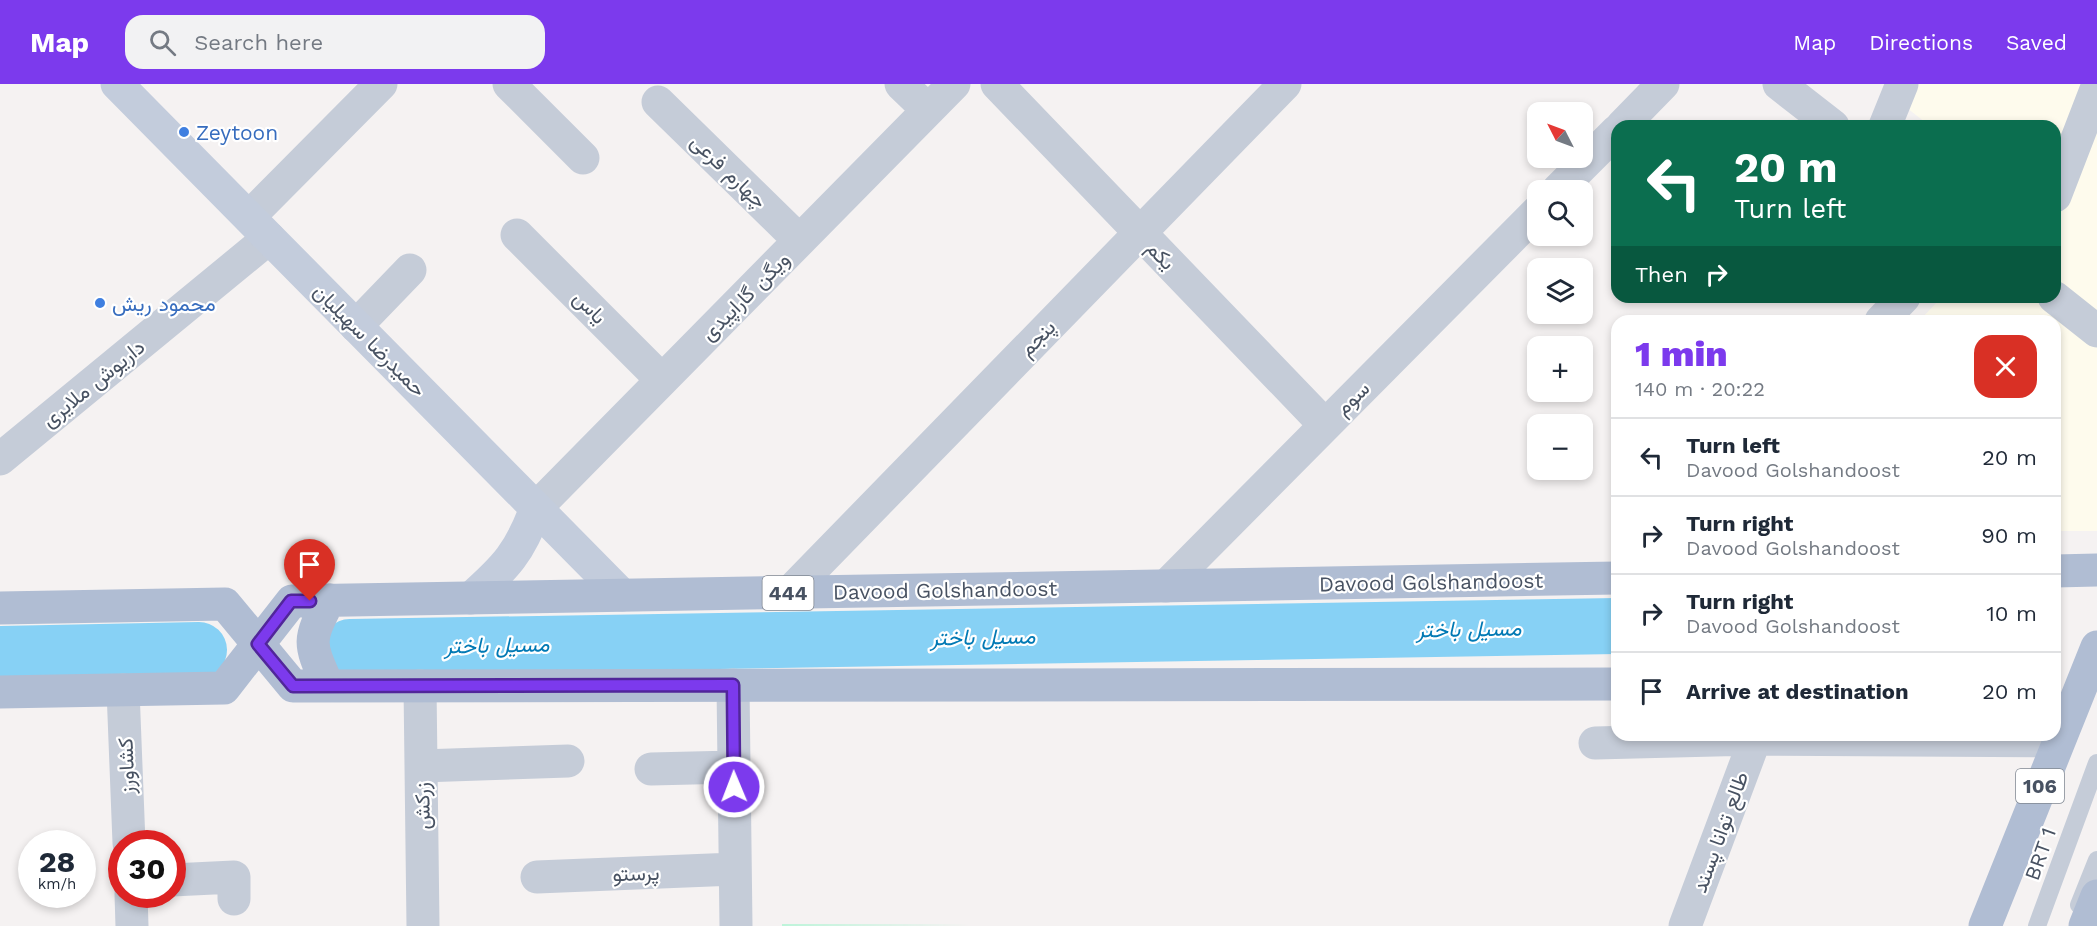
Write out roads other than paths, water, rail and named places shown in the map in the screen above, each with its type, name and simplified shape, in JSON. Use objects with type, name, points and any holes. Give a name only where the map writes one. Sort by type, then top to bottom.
[{"type":"main road","name":"حمیدرضا سهیلیان","points":[[117,84],[622,595]]},
{"type":"main road","points":[[471,598],[513,557],[525,539],[536,508]]},
{"type":"main road","points":[[2061,571],[2097,570]]},
{"type":"main road","name":"Davood Golshandoost","points":[[0,692],[224,688],[291,601],[1611,579]]},
{"type":"main road","points":[[328,686],[313,653],[312,633],[329,600]]},
{"type":"main road","points":[[0,608],[225,604],[293,686],[1611,684]]},
{"type":"main road","name":"106","points":[[2061,733],[2097,647]]},
{"type":"main road","name":"106","points":[[1985,926],[2058,741]]},
{"type":"main road","points":[[2085,926],[2097,896]]},
{"type":"street","name":"داریوش ملایری","points":[[0,459],[259,228],[381,84]]},
{"type":"street","points":[[509,84],[583,158]]},
{"type":"street","points":[[901,84],[928,110]]},
{"type":"street","name":"ویگن گاراپیدی","points":[[536,508],[954,84]]},
{"type":"street","name":"یکم","points":[[998,84],[1325,425]]},
{"type":"street","name":"پنجم","points":[[789,593],[1285,84]]},
{"type":"street","points":[[1628,120],[1663,84]]},
{"type":"street","points":[[1779,84],[1825,120]]},
{"type":"street","points":[[1887,120],[1902,84]]},
{"type":"street","points":[[2061,180],[2097,87]]},
{"type":"street","name":"چهارم فرعی","points":[[658,102],[800,240]]},
{"type":"street","points":[[1568,180],[1611,137]]},
{"type":"street","name":"سوم","points":[[1166,586],[1527,222]]},
{"type":"street","name":"یاس","points":[[517,235],[662,380]]},
{"type":"street","points":[[356,326],[410,270]]},
{"type":"street","points":[[1887,315],[1898,303]]},
{"type":"street","points":[[2061,303],[2097,331]]},
{"type":"street","points":[[733,685],[736,926]]},
{"type":"street","name":"زرکش","points":[[420,686],[423,926]]},
{"type":"street","name":"کشاورز","points":[[123,690],[128,830]]},
{"type":"street","points":[[1595,743],[1659,741]]},
{"type":"street","name":"طالع توانا پسند","points":[[1685,926],[1754,741]]},
{"type":"street","points":[[421,766],[568,761]]},
{"type":"street","points":[[651,769],[734,767]]},
{"type":"street","name":"پرستو","points":[[537,877],[735,869]]},
{"type":"street","points":[[186,879],[234,877],[234,898]]},
{"type":"street","points":[[131,908],[132,926]]},
{"type":"lane","name":"BRT 1","points":[[2037,926],[2097,763]]},
{"type":"lane","points":[[2071,926],[2097,860]]},
{"type":"waterway","name":"مسیل باختر","points":[[350,647],[1611,626]]},
{"type":"waterway","name":"مسیل باختر","points":[[0,654],[199,650]]},
{"type":"place","name":"Zeytoon","points":[[184,132]]},
{"type":"place","name":"محمود ریش","points":[[100,303]]}]
